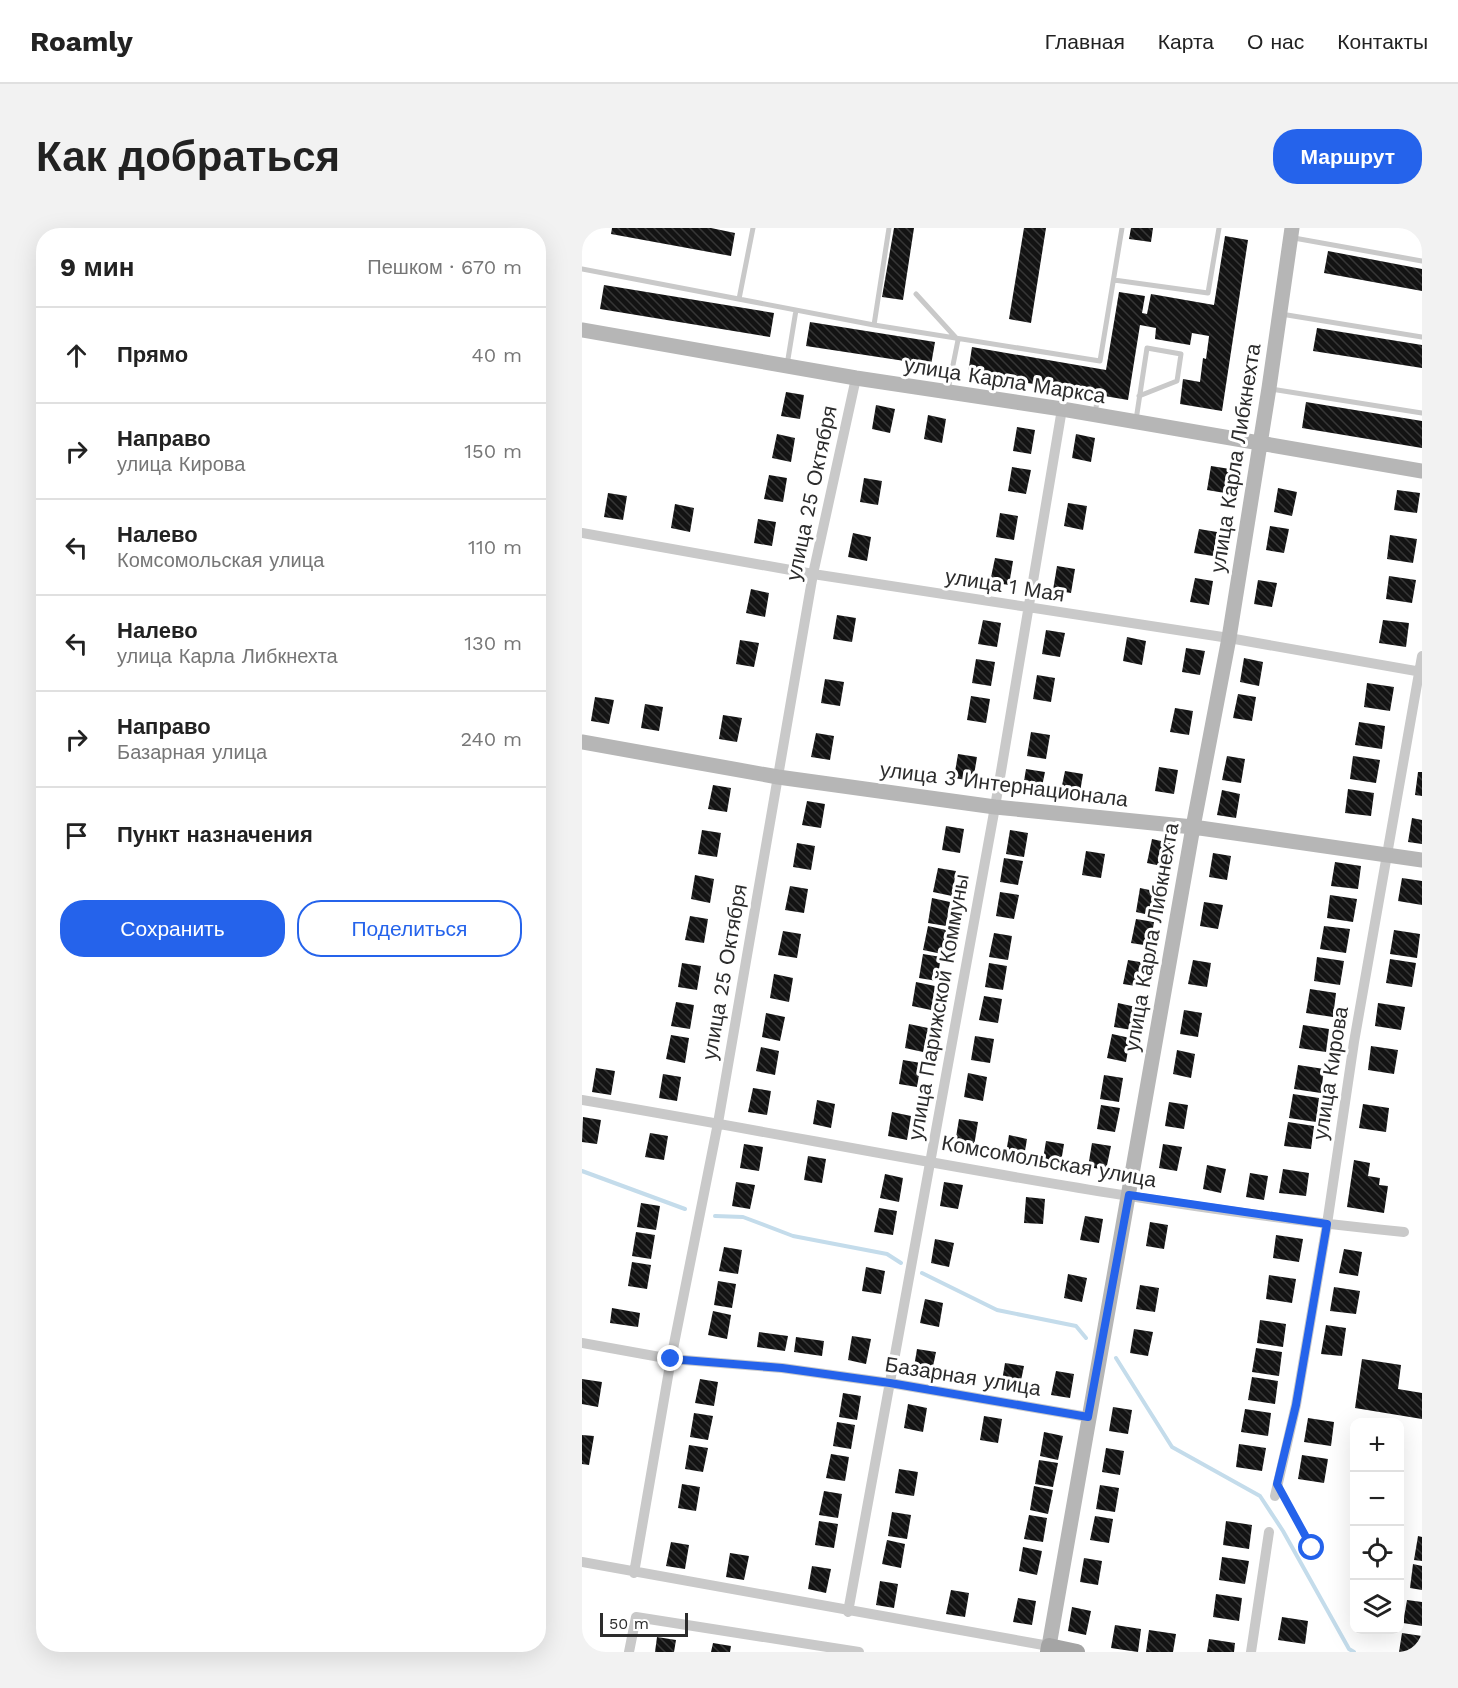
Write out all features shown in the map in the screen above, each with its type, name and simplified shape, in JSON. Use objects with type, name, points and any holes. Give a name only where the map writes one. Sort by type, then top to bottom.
[{"type":"main road","name":"улица Карла Либкнехта","points":[[1048,1649],[1192,827],[1229,638],[1261,443],[1291,233]]},
{"type":"main road","name":"улица Карла Маркса","points":[[582,330],[948,393],[1062,410],[1096,408],[1135,422],[1422,471]]},
{"type":"main road","name":"улица 3 Интернационала","points":[[582,742],[778,777],[995,807],[1192,827],[1422,860]]},
{"type":"main road","points":[[1048,1649],[1077,1652]]},
{"type":"street","name":"улица 25 Октября","points":[[634,1573],[671,1359],[718,1123],[813,574],[856,378]]},
{"type":"street","name":"улица Парижской Коммуны","points":[[848,1612],[995,807],[1062,410]]},
{"type":"street","name":"улица 1 Мая","points":[[582,533],[813,574],[1229,638],[1421,671]]},
{"type":"street","name":"улица Кирова","points":[[1276,1490],[1296,1405],[1327,1224],[1354,1042],[1422,656]]},
{"type":"street","name":"Комсомольская улица","points":[[582,1100],[1129,1195],[1327,1224],[1404,1232]]},
{"type":"street","name":"Базарная улица","points":[[582,1343],[671,1359],[782,1368],[890,1383],[1088,1417]]},
{"type":"street","points":[[1251,1652],[1269,1532]]},
{"type":"street","points":[[582,1562],[1048,1649]]},
{"type":"street","points":[[629,1652],[636,1617],[859,1652]]},
{"type":"lane","points":[[739,299],[753,228]]},
{"type":"lane","points":[[874,325],[889,228]]},
{"type":"lane","points":[[582,269],[958,340],[1100,361],[1122,228]]},
{"type":"lane","points":[[1114,280],[1208,293],[1218,228]]},
{"type":"lane","points":[[1291,233],[1422,261]]},
{"type":"lane","points":[[916,294],[958,340]]},
{"type":"lane","points":[[787,365],[796,310]]},
{"type":"lane","points":[[1279,314],[1422,337]]},
{"type":"lane","points":[[948,393],[958,340]]},
{"type":"lane","points":[[1135,422],[1139,396],[1147,348],[1181,354],[1177,381],[1139,396]]},
{"type":"lane","points":[[1269,388],[1422,413]]},
{"type":"lane","points":[[1276,1490],[1312,1548]]},
{"type":"building","points":[[612,228],[711,228],[735,233],[731,256],[611,234]]},
{"type":"building","points":[[894,228],[914,228],[903,300],[882,297]]},
{"type":"building","points":[[1024,228],[1046,228],[1031,323],[1009,319]]},
{"type":"building","points":[[1131,228],[1153,228],[1151,242],[1129,239]]},
{"type":"building","points":[[1225,236],[1248,240],[1222,411],[1180,404],[1183,379],[1200,382],[1203,358],[1206,359],[1210,329],[1209,336],[1192,333],[1190,345],[1155,339],[1156,328],[1140,325],[1128,400],[968,373],[972,347],[1106,370],[1119,292],[1145,296],[1142,313],[1147,314],[1151,294],[1214,305]]},
{"type":"building","points":[[1328,251],[1422,269],[1422,291],[1324,273]]},
{"type":"building","points":[[604,285],[774,313],[770,337],[600,309]]},
{"type":"building","points":[[810,322],[935,342],[931,365],[806,346]]},
{"type":"building","points":[[1317,328],[1422,345],[1422,368],[1313,351]]},
{"type":"building","points":[[786,392],[804,395],[800,419],[781,416]]},
{"type":"building","points":[[1306,402],[1422,421],[1422,448],[1302,428]]},
{"type":"building","points":[[876,405],[895,409],[890,433],[872,429]]},
{"type":"building","points":[[928,415],[946,419],[942,443],[924,439]]},
{"type":"building","points":[[1017,427],[1035,430],[1031,454],[1013,451]]},
{"type":"building","points":[[777,434],[795,438],[791,462],[772,458]]},
{"type":"building","points":[[1076,434],[1095,438],[1091,462],[1072,458]]},
{"type":"building","points":[[1211,466],[1230,469],[1225,493],[1207,490]]},
{"type":"building","points":[[1012,467],[1031,470],[1026,494],[1008,491]]},
{"type":"building","points":[[769,475],[787,478],[783,502],[764,499]]},
{"type":"building","points":[[864,478],[882,481],[878,505],[860,502]]},
{"type":"building","points":[[1278,488],[1297,492],[1292,516],[1274,512]]},
{"type":"building","points":[[1397,490],[1420,493],[1417,513],[1394,510]]},
{"type":"building","points":[[608,493],[627,496],[623,520],[604,517]]},
{"type":"building","points":[[1068,503],[1087,506],[1083,530],[1064,526]]},
{"type":"building","points":[[675,504],[694,508],[690,532],[671,528]]},
{"type":"building","points":[[1000,513],[1018,516],[1014,540],[996,537]]},
{"type":"building","points":[[758,519],[776,522],[772,546],[754,543]]},
{"type":"building","points":[[1270,526],[1289,529],[1284,553],[1266,550]]},
{"type":"building","points":[[1199,529],[1217,532],[1213,556],[1194,553]]},
{"type":"building","points":[[853,533],[871,537],[867,561],[848,557]]},
{"type":"building","points":[[1390,535],[1417,539],[1413,563],[1387,559]]},
{"type":"building","points":[[995,558],[1013,561],[1009,585],[990,582]]},
{"type":"building","points":[[1057,566],[1075,569],[1071,593],[1053,590]]},
{"type":"building","points":[[1389,576],[1416,580],[1412,603],[1386,599]]},
{"type":"building","points":[[1195,578],[1213,581],[1209,605],[1190,602]]},
{"type":"building","points":[[1258,580],[1277,583],[1272,607],[1254,604]]},
{"type":"building","points":[[751,589],[769,593],[765,617],[746,613]]},
{"type":"building","points":[[837,615],[856,618],[852,642],[833,639]]},
{"type":"building","points":[[983,620],[1001,623],[997,647],[978,644]]},
{"type":"building","points":[[1383,620],[1409,623],[1406,647],[1379,643]]},
{"type":"building","points":[[1046,630],[1065,633],[1060,657],[1042,654]]},
{"type":"building","points":[[1127,637],[1146,641],[1142,665],[1123,661]]},
{"type":"building","points":[[740,640],[759,643],[754,667],[736,664]]},
{"type":"building","points":[[1186,648],[1205,651],[1200,675],[1182,672]]},
{"type":"building","points":[[1244,658],[1263,662],[1259,686],[1240,682]]},
{"type":"building","points":[[976,659],[995,662],[991,686],[972,683]]},
{"type":"building","points":[[1037,675],[1055,678],[1051,702],[1033,699]]},
{"type":"building","points":[[825,679],[844,682],[840,706],[821,703]]},
{"type":"building","points":[[1367,683],[1394,687],[1390,711],[1364,707]]},
{"type":"building","points":[[1238,694],[1256,697],[1252,721],[1233,718]]},
{"type":"building","points":[[971,696],[990,699],[986,723],[967,720]]},
{"type":"building","points":[[595,697],[614,700],[609,724],[591,721]]},
{"type":"building","points":[[645,704],[663,707],[659,731],[641,728]]},
{"type":"building","points":[[1175,708],[1193,711],[1189,735],[1170,732]]},
{"type":"building","points":[[723,715],[742,718],[737,742],[719,739]]},
{"type":"building","points":[[1359,722],[1385,726],[1382,749],[1355,745]]},
{"type":"building","points":[[1031,732],[1050,735],[1046,759],[1027,756]]},
{"type":"building","points":[[816,733],[834,736],[830,760],[811,757]]},
{"type":"building","points":[[958,754],[977,757],[973,781],[954,778]]},
{"type":"building","points":[[1227,756],[1245,759],[1241,783],[1222,780]]},
{"type":"building","points":[[1353,756],[1380,760],[1376,783],[1350,779]]},
{"type":"building","points":[[1159,767],[1178,770],[1174,794],[1155,791]]},
{"type":"building","points":[[1026,769],[1045,772],[1040,796],[1022,793]]},
{"type":"building","points":[[1065,771],[1083,774],[1079,798],[1060,795]]},
{"type":"building","points":[[1418,772],[1422,772],[1422,796],[1415,795]]},
{"type":"building","points":[[713,785],[731,788],[727,812],[708,809]]},
{"type":"building","points":[[1348,789],[1374,793],[1371,816],[1345,813]]},
{"type":"building","points":[[1222,790],[1240,794],[1236,818],[1217,815]]},
{"type":"building","points":[[807,801],[825,804],[821,828],[802,825]]},
{"type":"building","points":[[1412,818],[1422,820],[1422,844],[1408,842]]},
{"type":"building","points":[[946,826],[964,829],[960,853],[942,850]]},
{"type":"building","points":[[702,830],[721,833],[717,857],[698,854]]},
{"type":"building","points":[[1010,830],[1028,833],[1024,857],[1006,854]]},
{"type":"building","points":[[1152,839],[1170,843],[1166,867],[1147,863]]},
{"type":"building","points":[[797,843],[815,846],[811,870],[793,867]]},
{"type":"building","points":[[1086,851],[1105,854],[1101,878],[1082,875]]},
{"type":"building","points":[[1213,853],[1231,856],[1227,880],[1209,877]]},
{"type":"building","points":[[1004,858],[1023,861],[1018,885],[1000,882]]},
{"type":"building","points":[[1335,862],[1361,866],[1358,889],[1331,886]]},
{"type":"building","points":[[938,868],[956,871],[952,896],[933,892]]},
{"type":"building","points":[[695,875],[714,879],[710,903],[691,899]]},
{"type":"building","points":[[1402,878],[1422,881],[1422,905],[1398,901]]},
{"type":"building","points":[[790,886],[808,889],[804,913],[785,910]]},
{"type":"building","points":[[1140,888],[1159,892],[1154,916],[1136,912]]},
{"type":"building","points":[[1000,892],[1019,895],[1014,919],[996,916]]},
{"type":"building","points":[[1330,895],[1357,899],[1353,922],[1327,918]]},
{"type":"building","points":[[932,898],[950,902],[946,926],[928,923]]},
{"type":"building","points":[[1204,902],[1223,905],[1218,929],[1200,926]]},
{"type":"building","points":[[690,916],[708,919],[704,943],[685,940]]},
{"type":"building","points":[[1136,919],[1154,922],[1150,946],[1131,943]]},
{"type":"building","points":[[928,926],[946,930],[942,954],[923,950]]},
{"type":"building","points":[[1324,926],[1350,929],[1346,953],[1320,949]]},
{"type":"building","points":[[1394,930],[1420,934],[1417,958],[1390,954]]},
{"type":"building","points":[[783,931],[801,934],[797,958],[778,955]]},
{"type":"building","points":[[994,933],[1012,936],[1008,960],[989,957]]},
{"type":"building","points":[[923,954],[941,957],[937,981],[919,978]]},
{"type":"building","points":[[1317,957],[1344,961],[1340,985],[1314,981]]},
{"type":"building","points":[[1390,959],[1416,963],[1412,987],[1386,983]]},
{"type":"building","points":[[1128,960],[1146,963],[1142,987],[1123,984]]},
{"type":"building","points":[[1193,960],[1211,963],[1207,987],[1188,984]]},
{"type":"building","points":[[682,963],[701,966],[697,990],[678,987]]},
{"type":"building","points":[[989,963],[1007,966],[1003,990],[985,987]]},
{"type":"building","points":[[774,974],[793,978],[789,1002],[770,998]]},
{"type":"building","points":[[916,982],[935,986],[931,1010],[912,1006]]},
{"type":"building","points":[[1310,989],[1336,993],[1333,1017],[1306,1013]]},
{"type":"building","points":[[984,996],[1002,999],[998,1023],[979,1020]]},
{"type":"building","points":[[676,1002],[694,1005],[690,1029],[671,1026]]},
{"type":"building","points":[[1118,1003],[1136,1007],[1132,1030],[1114,1027]]},
{"type":"building","points":[[1378,1003],[1405,1007],[1401,1030],[1375,1026]]},
{"type":"building","points":[[1184,1010],[1202,1013],[1198,1037],[1180,1034]]},
{"type":"building","points":[[766,1013],[785,1017],[780,1041],[762,1037]]},
{"type":"building","points":[[909,1024],[928,1028],[923,1052],[905,1048]]},
{"type":"building","points":[[1303,1025],[1329,1029],[1326,1052],[1299,1048]]},
{"type":"building","points":[[1112,1034],[1130,1038],[1126,1062],[1107,1058]]},
{"type":"building","points":[[671,1035],[689,1038],[685,1063],[666,1059]]},
{"type":"building","points":[[975,1036],[994,1039],[990,1063],[971,1060]]},
{"type":"building","points":[[1371,1046],[1398,1050],[1394,1074],[1368,1070]]},
{"type":"building","points":[[761,1047],[779,1051],[775,1075],[756,1071]]},
{"type":"building","points":[[1177,1050],[1195,1054],[1191,1078],[1173,1074]]},
{"type":"building","points":[[903,1060],[921,1063],[917,1087],[899,1084]]},
{"type":"building","points":[[1298,1065],[1324,1069],[1321,1093],[1294,1089]]},
{"type":"building","points":[[596,1068],[615,1071],[611,1095],[592,1092]]},
{"type":"building","points":[[968,1073],[987,1077],[983,1101],[964,1097]]},
{"type":"building","points":[[663,1074],[681,1077],[677,1101],[659,1098]]},
{"type":"building","points":[[1104,1075],[1123,1078],[1119,1102],[1100,1099]]},
{"type":"building","points":[[753,1088],[771,1091],[767,1115],[748,1112]]},
{"type":"building","points":[[1293,1094],[1319,1098],[1316,1122],[1289,1118]]},
{"type":"building","points":[[817,1100],[835,1104],[831,1128],[813,1124]]},
{"type":"building","points":[[1169,1102],[1188,1105],[1184,1129],[1165,1126]]},
{"type":"building","points":[[1363,1104],[1389,1108],[1386,1132],[1359,1128]]},
{"type":"building","points":[[1101,1105],[1120,1108],[1115,1132],[1097,1129]]},
{"type":"building","points":[[892,1112],[911,1116],[907,1140],[888,1136]]},
{"type":"building","points":[[583,1117],[601,1120],[597,1144],[582,1142]]},
{"type":"building","points":[[959,1119],[978,1122],[974,1146],[955,1143]]},
{"type":"building","points":[[1288,1122],[1314,1126],[1311,1149],[1284,1146]]},
{"type":"building","points":[[650,1133],[668,1136],[664,1160],[645,1157]]},
{"type":"building","points":[[1009,1135],[1027,1139],[1023,1163],[1005,1159]]},
{"type":"building","points":[[1046,1141],[1064,1144],[1060,1168],[1042,1165]]},
{"type":"building","points":[[1092,1143],[1111,1146],[1106,1170],[1088,1167]]},
{"type":"building","points":[[744,1144],[763,1147],[759,1171],[740,1168]]},
{"type":"building","points":[[1163,1144],[1182,1147],[1177,1171],[1159,1168]]},
{"type":"building","points":[[808,1156],[826,1159],[822,1183],[804,1180]]},
{"type":"building","points":[[1354,1160],[1370,1163],[1368,1176],[1380,1178],[1379,1185],[1388,1186],[1384,1213],[1347,1207]]},
{"type":"building","points":[[1207,1165],[1226,1169],[1221,1193],[1203,1189]]},
{"type":"building","points":[[1283,1169],[1309,1173],[1306,1196],[1279,1193]]},
{"type":"building","points":[[1250,1173],[1268,1176],[1264,1200],[1246,1197]]},
{"type":"building","points":[[885,1174],[903,1178],[899,1202],[880,1198]]},
{"type":"building","points":[[736,1182],[755,1185],[750,1209],[732,1206]]},
{"type":"building","points":[[944,1182],[963,1185],[958,1209],[940,1206]]},
{"type":"building","points":[[1026,1197],[1045,1199],[1043,1224],[1024,1223]]},
{"type":"building","points":[[641,1203],[660,1206],[656,1230],[637,1227]]},
{"type":"building","points":[[879,1208],[897,1211],[893,1235],[874,1232]]},
{"type":"building","points":[[1085,1216],[1103,1219],[1099,1243],[1080,1240]]},
{"type":"building","points":[[1150,1222],[1168,1225],[1164,1249],[1146,1246]]},
{"type":"building","points":[[636,1232],[655,1235],[651,1259],[632,1256]]},
{"type":"building","points":[[1276,1235],[1303,1239],[1299,1262],[1273,1258]]},
{"type":"building","points":[[935,1239],[954,1243],[949,1267],[931,1263]]},
{"type":"building","points":[[724,1247],[742,1250],[738,1274],[719,1271]]},
{"type":"building","points":[[1344,1249],[1362,1252],[1358,1276],[1339,1273]]},
{"type":"building","points":[[632,1262],[651,1265],[647,1289],[628,1286]]},
{"type":"building","points":[[866,1267],[885,1271],[881,1294],[862,1291]]},
{"type":"building","points":[[1068,1274],[1087,1278],[1082,1302],[1064,1298]]},
{"type":"building","points":[[1269,1275],[1296,1279],[1292,1303],[1266,1299]]},
{"type":"building","points":[[718,1281],[736,1284],[732,1308],[714,1305]]},
{"type":"building","points":[[1140,1285],[1159,1288],[1155,1312],[1136,1309]]},
{"type":"building","points":[[1334,1287],[1360,1291],[1356,1314],[1330,1311]]},
{"type":"building","points":[[925,1299],[943,1303],[939,1327],[920,1323]]},
{"type":"building","points":[[612,1308],[640,1313],[638,1327],[610,1323]]},
{"type":"building","points":[[713,1311],[731,1315],[727,1339],[708,1335]]},
{"type":"building","points":[[1260,1320],[1286,1324],[1283,1347],[1257,1343]]},
{"type":"building","points":[[1326,1325],[1346,1328],[1342,1356],[1321,1354]]},
{"type":"building","points":[[1134,1329],[1153,1332],[1148,1356],[1130,1353]]},
{"type":"building","points":[[759,1332],[788,1336],[785,1351],[757,1347]]},
{"type":"building","points":[[852,1336],[871,1339],[866,1364],[848,1360]]},
{"type":"building","points":[[796,1337],[824,1341],[822,1356],[794,1352]]},
{"type":"building","points":[[1256,1348],[1282,1352],[1279,1376],[1252,1372]]},
{"type":"building","points":[[917,1349],[936,1352],[931,1376],[913,1373]]},
{"type":"building","points":[[1362,1359],[1401,1365],[1398,1389],[1422,1393],[1422,1419],[1355,1408]]},
{"type":"building","points":[[1005,1363],[1024,1366],[1019,1390],[1001,1387]]},
{"type":"building","points":[[1056,1371],[1074,1374],[1070,1398],[1051,1395]]},
{"type":"building","points":[[1252,1377],[1278,1381],[1275,1404],[1248,1400]]},
{"type":"building","points":[[582,1379],[602,1382],[598,1407],[582,1404]]},
{"type":"building","points":[[700,1379],[718,1382],[714,1406],[695,1403]]},
{"type":"building","points":[[843,1393],[861,1396],[857,1420],[839,1417]]},
{"type":"building","points":[[908,1404],[927,1408],[923,1432],[904,1428]]},
{"type":"building","points":[[1113,1407],[1132,1410],[1128,1434],[1109,1431]]},
{"type":"building","points":[[1245,1409],[1271,1413],[1268,1436],[1241,1432]]},
{"type":"building","points":[[694,1413],[713,1416],[708,1440],[690,1437]]},
{"type":"building","points":[[984,1416],[1002,1419],[998,1443],[980,1440]]},
{"type":"building","points":[[1308,1418],[1334,1422],[1331,1446],[1304,1442]]},
{"type":"building","points":[[837,1422],[855,1425],[851,1449],[833,1446]]},
{"type":"building","points":[[1044,1432],[1063,1436],[1058,1460],[1040,1456]]},
{"type":"building","points":[[582,1435],[594,1436],[589,1465],[582,1464]]},
{"type":"building","points":[[1239,1444],[1266,1448],[1262,1471],[1236,1467]]},
{"type":"building","points":[[689,1445],[708,1448],[703,1472],[685,1469]]},
{"type":"building","points":[[1106,1448],[1124,1451],[1120,1475],[1102,1472]]},
{"type":"building","points":[[831,1454],[849,1457],[845,1481],[826,1478]]},
{"type":"building","points":[[1302,1455],[1328,1459],[1324,1483],[1298,1479]]},
{"type":"building","points":[[1039,1460],[1058,1463],[1053,1487],[1035,1484]]},
{"type":"building","points":[[899,1469],[918,1472],[914,1496],[895,1493]]},
{"type":"building","points":[[682,1484],[700,1487],[696,1511],[678,1508]]},
{"type":"building","points":[[1100,1485],[1119,1488],[1115,1512],[1096,1509]]},
{"type":"building","points":[[1034,1486],[1053,1490],[1048,1514],[1030,1510]]},
{"type":"building","points":[[824,1491],[842,1494],[838,1518],[819,1515]]},
{"type":"building","points":[[892,1512],[911,1515],[907,1539],[888,1536]]},
{"type":"building","points":[[1029,1515],[1047,1518],[1043,1542],[1024,1539]]},
{"type":"building","points":[[1095,1516],[1113,1519],[1109,1543],[1090,1540]]},
{"type":"building","points":[[819,1521],[838,1524],[834,1548],[815,1545]]},
{"type":"building","points":[[1226,1521],[1252,1525],[1249,1549],[1223,1545]]},
{"type":"building","points":[[1418,1536],[1422,1537],[1422,1561],[1414,1560]]},
{"type":"building","points":[[887,1540],[905,1544],[901,1568],[882,1564]]},
{"type":"building","points":[[671,1542],[689,1545],[685,1569],[666,1566]]},
{"type":"building","points":[[1023,1547],[1042,1551],[1037,1575],[1019,1571]]},
{"type":"building","points":[[730,1553],[749,1556],[744,1580],[726,1577]]},
{"type":"building","points":[[1222,1557],[1249,1561],[1245,1584],[1219,1580]]},
{"type":"building","points":[[1084,1558],[1102,1561],[1098,1585],[1080,1582]]},
{"type":"building","points":[[1413,1564],[1422,1566],[1422,1590],[1410,1588]]},
{"type":"building","points":[[812,1566],[831,1569],[826,1593],[808,1589]]},
{"type":"building","points":[[880,1581],[898,1584],[894,1608],[876,1605]]},
{"type":"building","points":[[951,1590],[969,1593],[965,1617],[946,1614]]},
{"type":"building","points":[[1216,1594],[1242,1598],[1239,1621],[1213,1617]]},
{"type":"building","points":[[1018,1598],[1036,1601],[1032,1625],[1013,1622]]},
{"type":"building","points":[[1407,1600],[1422,1602],[1422,1626],[1404,1623]]},
{"type":"building","points":[[1072,1607],[1091,1611],[1086,1635],[1068,1631]]},
{"type":"building","points":[[1282,1617],[1308,1621],[1305,1644],[1278,1640]]},
{"type":"building","points":[[1115,1625],[1141,1629],[1138,1652],[1111,1648]]},
{"type":"building","points":[[1149,1630],[1176,1634],[1173,1652],[1146,1652]]},
{"type":"building","points":[[1402,1634],[1422,1636],[1422,1652],[1399,1652]]},
{"type":"building","points":[[657,1637],[676,1640],[674,1652],[655,1652]]},
{"type":"building","points":[[1209,1639],[1235,1643],[1234,1652],[1207,1652]]},
{"type":"building","points":[[713,1643],[731,1646],[730,1652],[711,1652]]},
{"type":"waterway","points":[[582,1171],[685,1209]]},
{"type":"waterway","points":[[715,1216],[743,1217],[793,1236],[887,1254],[901,1263]]},
{"type":"waterway","points":[[922,1273],[997,1310],[1076,1326],[1086,1338]]},
{"type":"waterway","points":[[1116,1358],[1172,1447],[1260,1496],[1283,1531],[1349,1649],[1354,1652]]},
{"type":"route","points":[[671,1359],[782,1368],[890,1383],[1088,1417],[1129,1195],[1327,1224],[1296,1405],[1277,1484],[1312,1548]]}]
